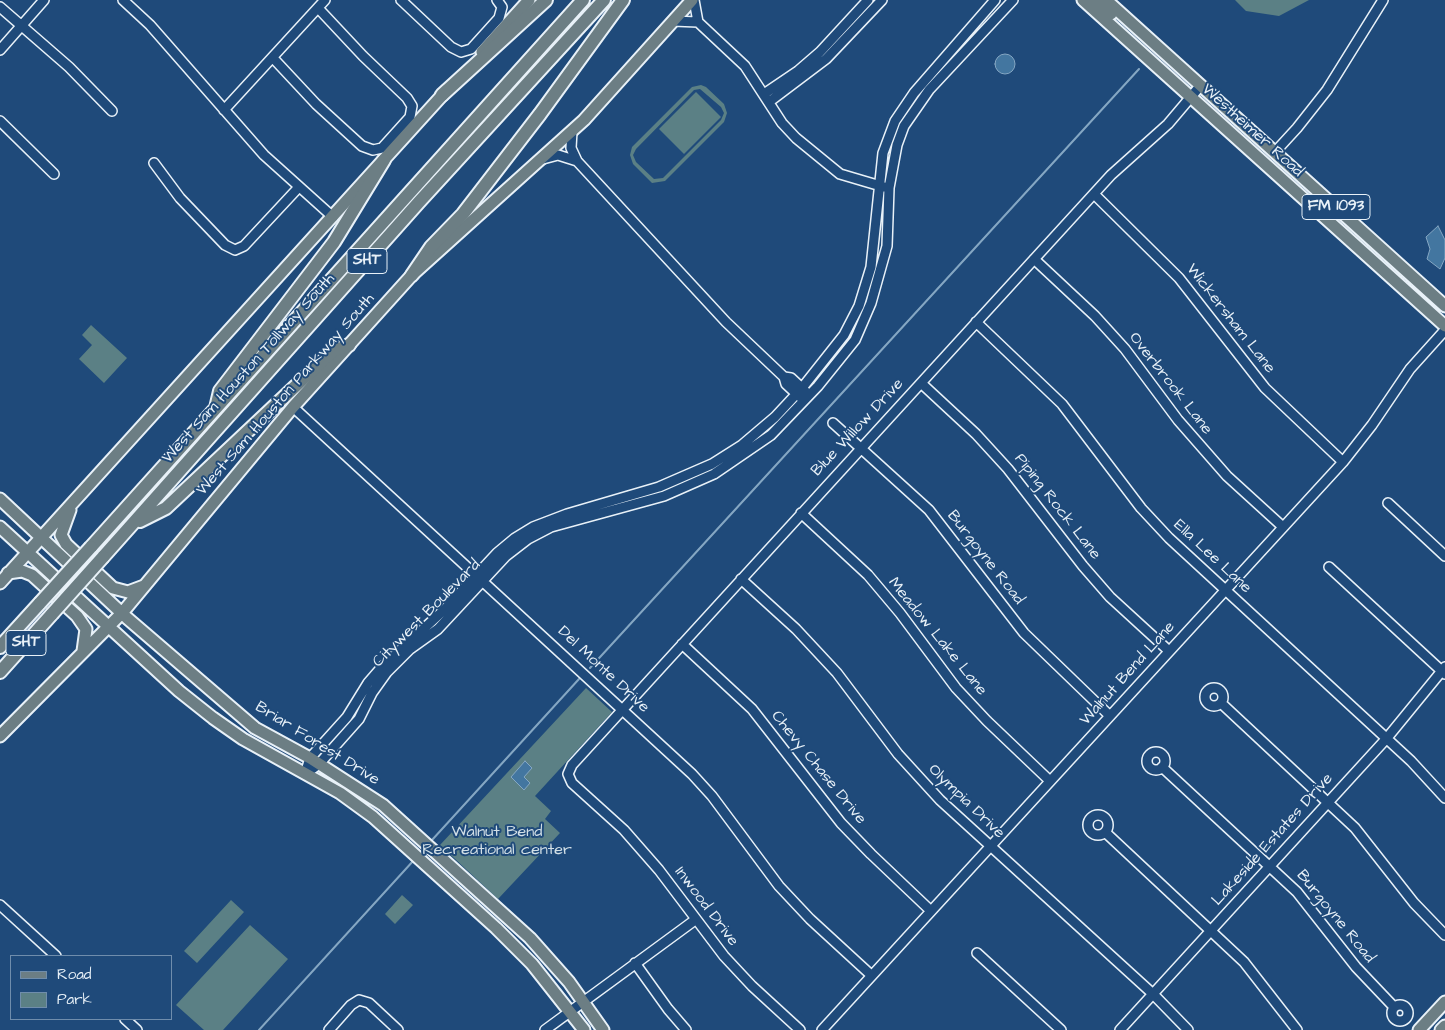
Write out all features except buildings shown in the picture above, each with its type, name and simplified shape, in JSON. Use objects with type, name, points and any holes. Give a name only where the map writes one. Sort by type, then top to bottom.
[{"type":"highway","points":[[442,95],[546,0]]},
{"type":"highway","name":"West Sam Houston Tollway South","points":[[0,647],[582,0]]},
{"type":"highway","name":"West Sam Houston Tollway South","points":[[0,672],[420,202],[604,0]]},
{"type":"highway","points":[[412,275],[431,247],[463,214],[623,0]]},
{"type":"highway","points":[[216,408],[220,391],[334,242],[384,160]]},
{"type":"highway","points":[[134,524],[166,508],[333,351],[349,344]]},
{"type":"main road","points":[[0,583],[72,506],[529,0]]},
{"type":"main road","name":"West Sam Houston Parkway South","points":[[0,736],[122,613],[293,407],[412,275],[609,94],[693,0]]},
{"type":"main road","name":"Westheimer Road","points":[[1083,0],[1445,328]]},
{"type":"main road","points":[[1095,0],[1130,32],[1159,48]]},
{"type":"main road","name":"Westheimer Road","points":[[1106,0],[1445,306]]},
{"type":"main road","points":[[1236,139],[1268,156],[1275,152]]},
{"type":"main road","points":[[1265,165],[1273,162],[1308,182]]},
{"type":"main road","points":[[1304,199],[1314,200],[1325,206],[1337,208]]},
{"type":"main road","points":[[1326,220],[1335,217],[1372,240]]},
{"type":"main road","name":"Briar Forest Drive","points":[[0,499],[122,613],[255,728],[314,761],[383,805],[530,938],[554,964],[603,1030]]},
{"type":"main road","points":[[72,506],[61,535],[66,544],[113,588],[128,592],[146,585]]},
{"type":"main road","name":"Briar Forest Drive","points":[[0,527],[179,691],[236,734],[340,793],[373,817],[532,964],[584,1030]]},
{"type":"main road","points":[[8,573],[22,571],[32,575],[77,616],[86,629],[83,651]]},
{"type":"main road","points":[[179,691],[191,673]]},
{"type":"main road","points":[[373,817],[383,805]]},
{"type":"main road","points":[[442,879],[452,867]]},
{"type":"main road","points":[[1419,1030],[1445,1002]]},
{"type":"main road","points":[[1441,1030],[1445,1026]]},
{"type":"street","points":[[0,50],[44,0]]},
{"type":"street","points":[[123,0],[150,25],[264,155],[333,217]]},
{"type":"street","points":[[224,110],[325,0]]},
{"type":"street","points":[[401,0],[451,47],[461,52],[471,49],[499,18],[502,7],[497,0]]},
{"type":"street","points":[[693,0],[698,22],[746,66],[782,123],[796,138],[840,174],[889,188]]},
{"type":"street","points":[[766,98],[798,71],[842,29],[868,0]]},
{"type":"street","points":[[766,98],[804,78],[849,36],[882,0]]},
{"type":"street","name":"Citywest Boulevard","points":[[305,774],[314,761],[359,719],[372,694],[387,672],[410,649],[438,629],[480,578],[497,553],[533,527],[566,514],[659,487],[712,464],[742,445],[775,417],[800,391],[844,336],[859,306],[871,267],[878,186],[883,153],[895,121],[904,105],[995,0]]},
{"type":"street","name":"Citywest Boulevard","points":[[480,578],[528,539],[551,528],[664,496],[714,474],[771,435],[807,398],[838,364],[855,340],[871,303],[887,246],[889,188],[897,145],[904,126],[929,90],[1013,0]]},
{"type":"street","points":[[1275,152],[1327,90],[1384,0]]},
{"type":"street","points":[[0,7],[22,25],[112,111]]},
{"type":"street","points":[[273,58],[316,104],[362,146],[372,150],[382,148],[398,131],[410,116],[412,106],[407,98],[363,56],[318,8]]},
{"type":"street","points":[[674,21],[698,22]]},
{"type":"street","points":[[842,29],[849,36]]},
{"type":"street","name":"Blue Willow Drive","points":[[590,799],[572,783],[568,774],[572,765],[1111,175],[1168,124],[1201,85]]},
{"type":"street","points":[[0,121],[54,174]]},
{"type":"street","points":[[572,130],[571,148],[577,161],[726,322],[784,376],[786,384],[800,391],[807,398]]},
{"type":"street","points":[[536,163],[550,156],[558,155],[577,161]]},
{"type":"street","points":[[154,163],[180,198],[226,245],[235,250],[244,246],[299,187]]},
{"type":"street","name":"Wickersham Lane","points":[[1094,194],[1179,278],[1265,388],[1343,462]]},
{"type":"street","name":"Overbrook Lane","points":[[1034,259],[1084,305],[1125,349],[1178,420],[1227,476],[1283,527]]},
{"type":"street","name":"Ella Lee Lane","points":[[976,322],[1062,404],[1141,508],[1169,538],[1387,738],[1445,798]]},
{"type":"street","name":"Walnut Bend Lane","points":[[822,1030],[870,975],[1343,462],[1372,425],[1410,369],[1445,328]]},
{"type":"street","name":"Piping Rock Lane","points":[[921,383],[976,434],[1008,469],[1083,566],[1110,597],[1169,650]]},
{"type":"street","name":"Del Monte Drive","points":[[293,407],[623,709],[712,796],[785,893],[870,975]]},
{"type":"street","name":"Burgoyne Road","points":[[834,423],[929,510],[1024,632],[1110,716]]},
{"type":"street","points":[[1388,503],[1445,556]]},
{"type":"street","name":"Meadow Lake Lane","points":[[801,513],[868,575],[900,613],[956,688],[987,721],[1050,781]]},
{"type":"street","points":[[1329,568],[1444,671]]},
{"type":"street","name":"Olympia Drive","points":[[741,579],[796,629],[837,673],[918,777],[990,846],[1153,994],[1188,1030]]},
{"type":"street","name":"Chevy Chase Drive","points":[[682,644],[752,709],[841,823],[931,911]]},
{"type":"street","name":"Lakeside Estates Drive","points":[[1120,1030],[1387,738],[1444,671]]},
{"type":"street","points":[[1221,703],[1355,828],[1414,903],[1445,935]]},
{"type":"street","name":"Burgoyne Road","points":[[1162,767],[1270,866],[1312,910],[1370,984],[1394,1007]]},
{"type":"street","name":"Inwood Drive","points":[[590,799],[624,830],[642,850],[695,920],[752,986],[800,1030]]},
{"type":"street","points":[[1105,832],[1244,962],[1297,1030]]},
{"type":"street","points":[[0,905],[55,955]]},
{"type":"street","points":[[545,1030],[695,920]]},
{"type":"street","points":[[977,953],[1061,1030]]},
{"type":"street","points":[[635,963],[668,1009],[686,1030]]},
{"type":"street","points":[[329,1030],[351,1005],[359,1000],[369,1003],[398,1030]]},
{"type":"street","points":[[126,1020],[137,1030]]},
{"type":"green space","points":[[1235,0],[1309,0],[1279,16],[1246,11]]},
{"type":"green space","points":[[701,85],[706,87],[724,104],[727,113],[724,122],[665,181],[652,183],[633,164],[630,155],[632,147],[692,87]],"holes":[[[700,89],[721,107],[724,113],[721,120],[663,178],[654,179],[636,162],[633,155],[636,149],[694,90]]]},
{"type":"green space","points":[[696,92],[721,117],[684,154],[659,129]]},
{"type":"green space","points":[[91,325],[127,358],[104,383],[79,359],[92,345],[82,335]]},
{"type":"green space","name":"Walnut Bend Recreational center","points":[[586,688],[612,712],[535,796],[551,811],[545,819],[560,833],[498,899],[440,845]]},
{"type":"green space","points":[[402,895],[413,905],[395,924],[385,914]]},
{"type":"green space","points":[[231,900],[244,912],[197,963],[184,951]]},
{"type":"green space","points":[[250,925],[288,959],[223,1030],[204,1030],[176,1005]]},
{"type":"water","points":[[1005,54],[1012,57],[1015,64],[1012,71],[1005,74],[998,71],[995,64],[998,57]]},
{"type":"water","points":[[1438,226],[1445,240],[1445,258],[1440,269],[1427,259],[1430,249],[1426,237]]},
{"type":"water","points":[[525,761],[532,768],[524,777],[530,783],[524,790],[511,777]]},
{"type":"waterway","points":[[590,668],[1139,69]]},
{"type":"waterway","points":[[432,840],[579,679]]},
{"type":"waterway","points":[[259,1030],[414,860]]}]
